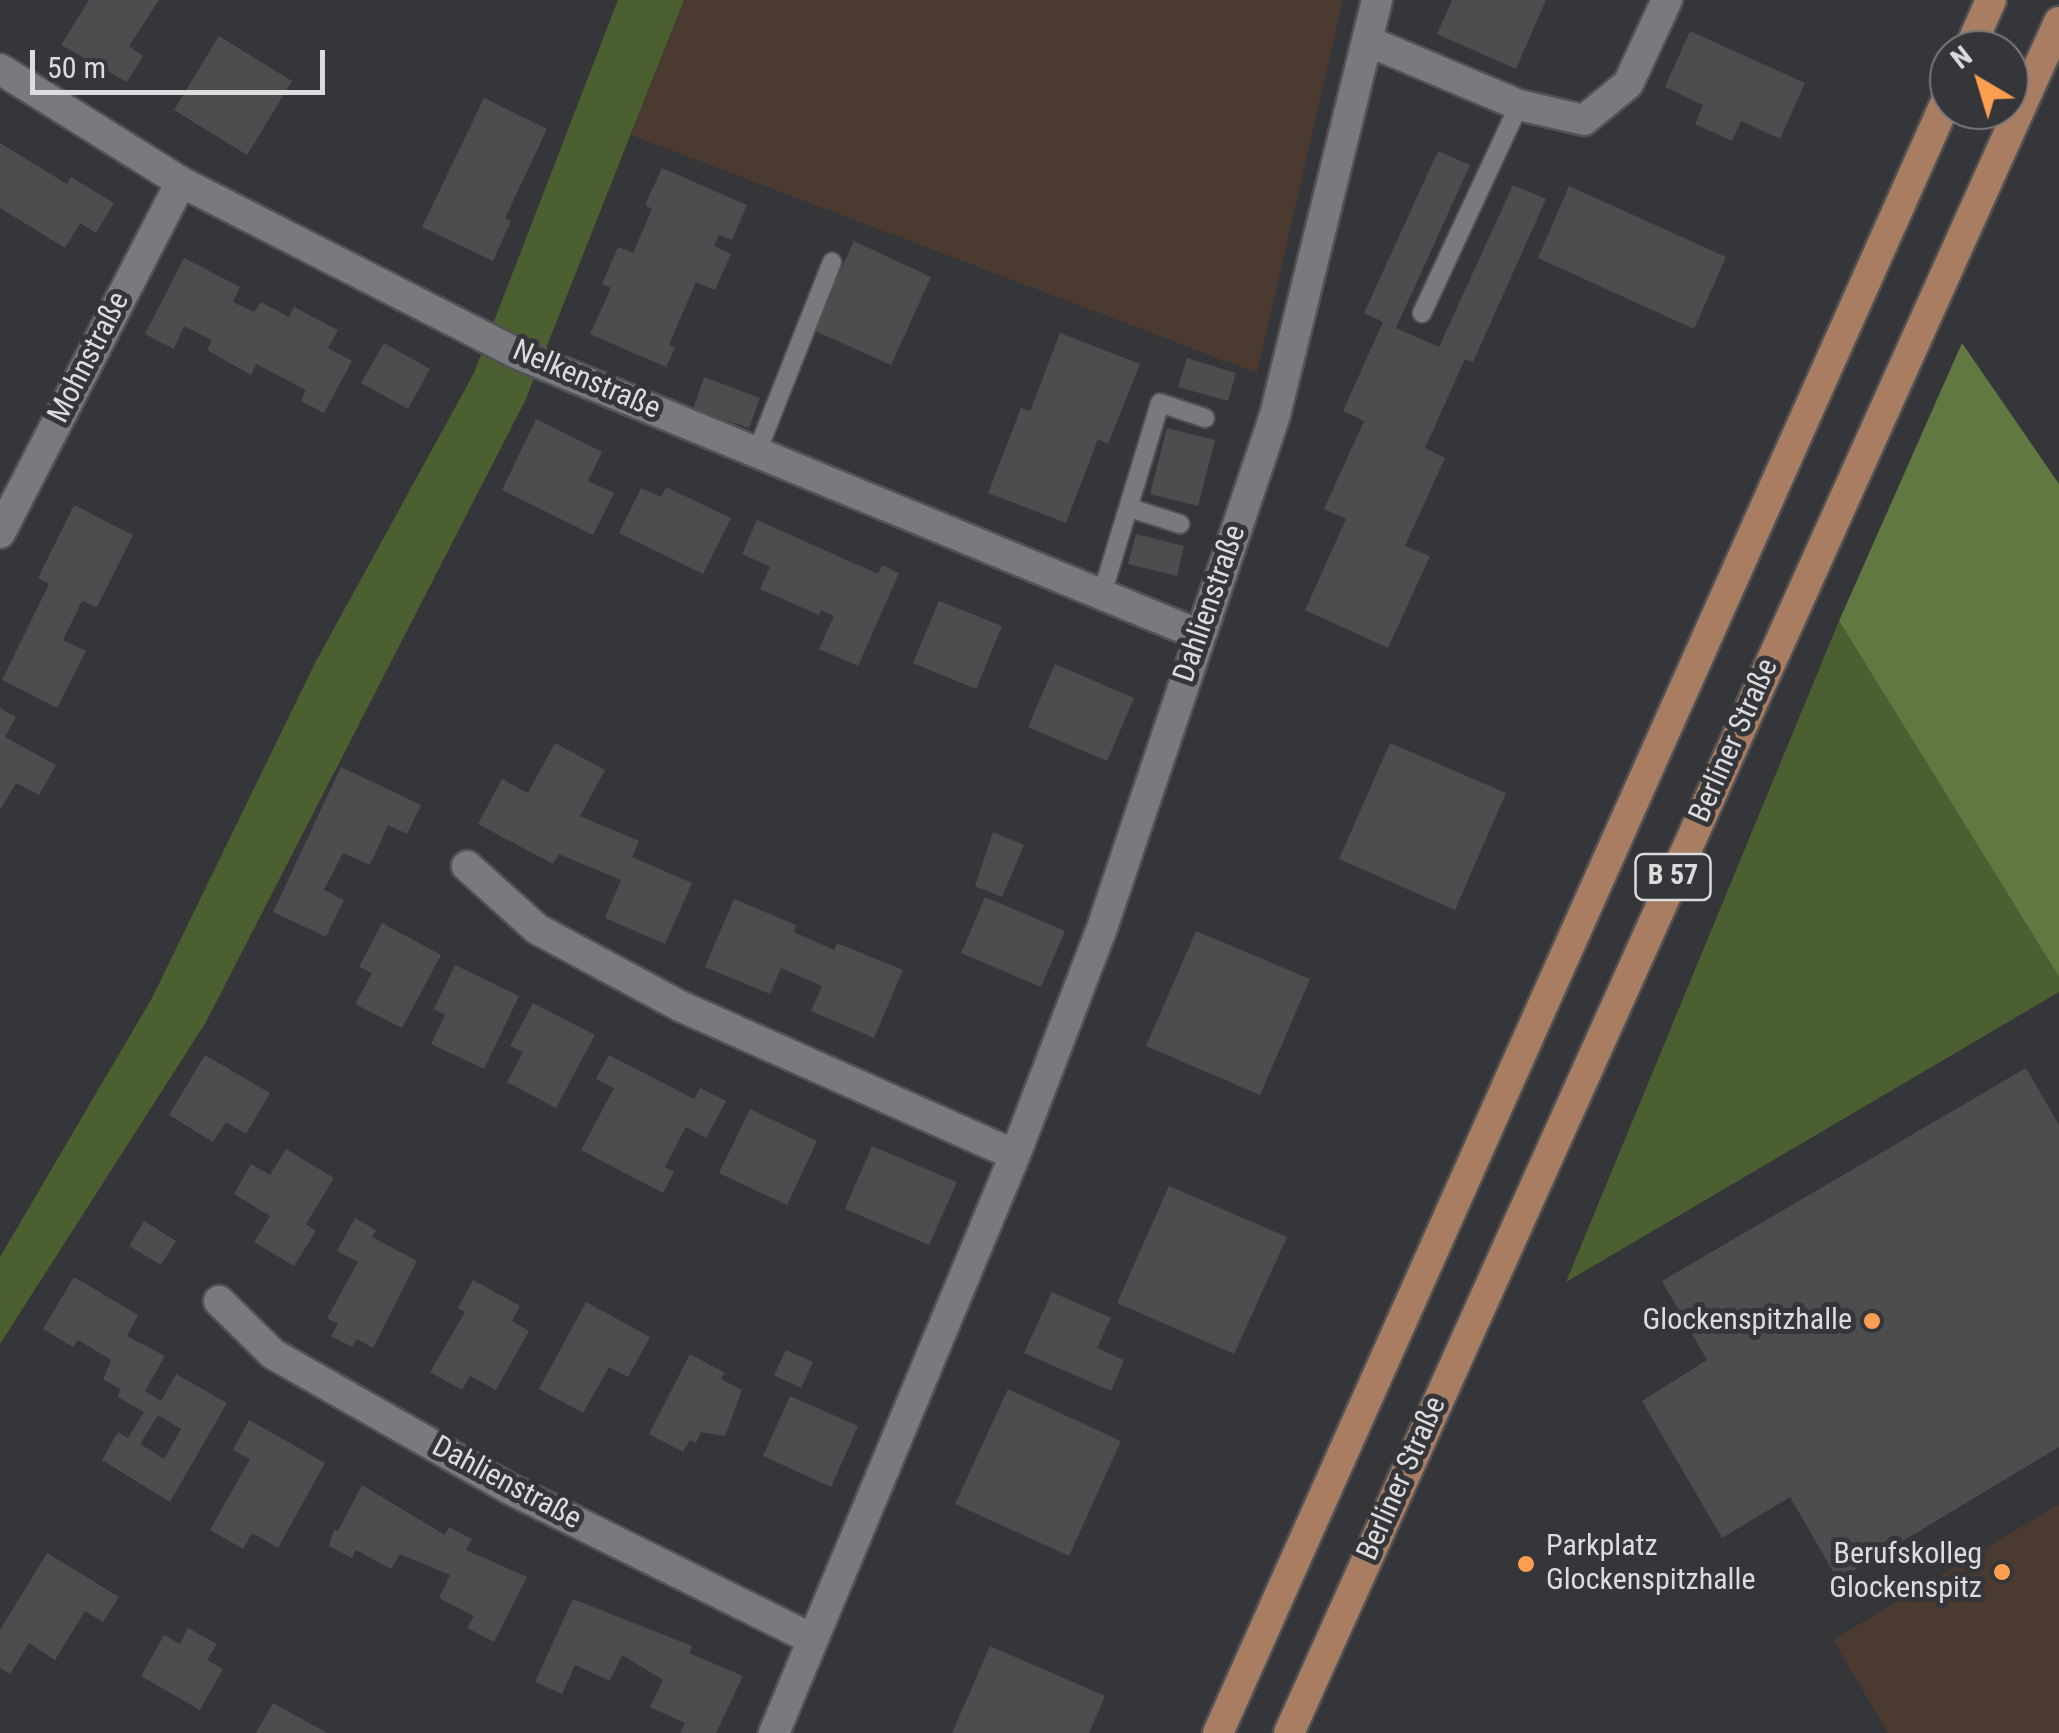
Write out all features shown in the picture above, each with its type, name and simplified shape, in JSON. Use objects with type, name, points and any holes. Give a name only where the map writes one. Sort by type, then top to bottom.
[{"type":"main road","points":[[1978,30],[1991,0]]},
{"type":"main road","name":"Berliner Straße","points":[[1289,1733],[2059,22]]},
{"type":"main road","name":"B 57","points":[[1218,1733],[1933,130]]},
{"type":"street","name":"Dahlienstraße","points":[[774,1733],[1015,1155],[1102,928],[1275,414],[1378,0]]},
{"type":"street","points":[[1370,42],[1519,105],[1584,120],[1628,84],[1668,0]]},
{"type":"street","name":"Nelkenstraße","points":[[0,69],[181,182],[518,354],[1200,635]]},
{"type":"street","name":"Mohnstraße","points":[[0,533],[181,182]]},
{"type":"street","points":[[467,866],[537,929],[680,1006],[1015,1155]]},
{"type":"street","name":"Dahlienstraße","points":[[219,1301],[273,1354],[491,1478],[812,1638]]},
{"type":"lane","points":[[1422,313],[1519,105]]},
{"type":"lane","points":[[757,452],[832,262]]},
{"type":"lane","points":[[1102,594],[1160,403],[1205,418]]},
{"type":"lane","points":[[1130,508],[1180,524]]},
{"type":"shaded area","points":[[684,0],[1343,0],[1257,373],[631,135]]},
{"type":"shaded area","name":"Berufskolleg Glockenspitz","points":[[2059,1504],[2059,1733],[1888,1733],[1833,1640]]},
{"type":"green space","points":[[618,0],[684,0],[525,401],[206,1022],[0,1344],[0,1257],[152,998],[315,663],[474,373]]},
{"type":"green space","points":[[1962,343],[2059,484],[2059,977],[1839,621]]},
{"type":"green space","points":[[1839,621],[2059,977],[2059,992],[1566,1282]]},
{"type":"building","points":[[89,0],[159,0],[129,46],[143,56],[127,82],[61,45]]},
{"type":"building","points":[[1452,0],[1546,0],[1516,69],[1437,34]]},
{"type":"building","points":[[1690,31],[1805,83],[1780,139],[1741,121],[1732,141],[1695,124],[1703,105],[1665,87]]},
{"type":"building","points":[[219,36],[292,81],[247,155],[174,110]]},
{"type":"building","points":[[484,98],[547,129],[505,218],[511,221],[493,261],[422,227]]},
{"type":"building","points":[[0,143],[67,184],[71,177],[114,203],[96,233],[80,223],[65,248],[0,208]]},
{"type":"building","points":[[1438,151],[1470,165],[1396,328],[1439,347],[1513,185],[1546,199],[1473,362],[1465,359],[1425,448],[1445,458],[1405,546],[1430,556],[1388,648],[1305,610],[1346,519],[1324,509],[1364,421],[1343,411],[1383,322],[1364,313]]},
{"type":"building","points":[[662,168],[747,205],[732,240],[719,235],[714,246],[731,254],[715,290],[696,282],[669,345],[675,348],[666,367],[590,334],[611,288],[602,284],[618,247],[633,253],[652,209],[645,205]]},
{"type":"building","points":[[1569,186],[1726,257],[1694,329],[1538,258]]},
{"type":"building","points":[[854,241],[931,277],[891,365],[813,330]]},
{"type":"building","points":[[184,258],[240,287],[233,302],[254,312],[261,302],[289,317],[294,307],[338,330],[328,348],[352,361],[324,413],[301,401],[306,390],[256,364],[251,375],[207,350],[212,340],[184,326],[174,349],[145,334]]},
{"type":"building","points":[[1060,333],[1140,364],[1108,444],[1098,439],[1066,523],[988,493],[1021,408],[1030,411]]},
{"type":"building","points":[[384,343],[430,369],[408,409],[361,383]]},
{"type":"building","points":[[1187,358],[1236,373],[1228,401],[1178,387]]},
{"type":"building","points":[[704,377],[760,398],[749,428],[693,409]]},
{"type":"building","points":[[536,419],[602,452],[588,481],[614,493],[593,535],[502,490]]},
{"type":"building","points":[[1167,428],[1215,440],[1198,506],[1150,494]]},
{"type":"building","points":[[666,487],[731,518],[703,574],[619,533],[641,488],[661,497]]},
{"type":"building","points":[[74,505],[133,535],[97,607],[82,601],[63,640],[86,651],[57,708],[2,680],[49,584],[38,578]]},
{"type":"building","points":[[757,520],[878,574],[882,565],[899,573],[858,666],[819,649],[834,616],[821,610],[819,615],[760,589],[770,567],[742,554]]},
{"type":"building","points":[[1136,534],[1184,546],[1177,576],[1128,564]]},
{"type":"building","points":[[939,601],[1002,626],[976,689],[913,663]]},
{"type":"building","points":[[1055,664],[1134,698],[1107,761],[1028,727]]},
{"type":"building","points":[[0,708],[16,717],[5,737],[56,765],[39,795],[16,783],[0,810]]},
{"type":"building","points":[[555,743],[605,770],[580,816],[639,841],[632,857],[692,883],[665,944],[605,918],[621,880],[559,854],[553,864],[478,824],[502,779],[528,793]]},
{"type":"building","points":[[1390,743],[1506,793],[1455,910],[1339,859]]},
{"type":"building","points":[[341,767],[421,805],[407,834],[388,825],[370,865],[343,853],[324,890],[344,900],[326,937],[273,912]]},
{"type":"building","points":[[993,832],[1024,845],[1002,897],[975,886]]},
{"type":"building","points":[[985,897],[1065,931],[1041,987],[961,953]]},
{"type":"building","points":[[734,899],[796,925],[794,932],[834,950],[837,943],[903,970],[874,1038],[811,1011],[822,986],[781,968],[770,994],[705,967]]},
{"type":"building","points":[[382,923],[441,955],[402,1028],[355,1004],[372,973],[359,967]]},
{"type":"building","points":[[1196,931],[1310,979],[1260,1095],[1146,1046]]},
{"type":"building","points":[[455,965],[519,996],[484,1069],[431,1044],[445,1015],[434,1009]]},
{"type":"building","points":[[533,1003],[595,1035],[556,1108],[507,1082],[523,1052],[510,1046]]},
{"type":"building","points":[[205,1055],[270,1093],[246,1134],[226,1122],[213,1142],[169,1115]]},
{"type":"building","points":[[609,1055],[694,1099],[700,1088],[726,1101],[706,1138],[686,1127],[665,1167],[674,1172],[663,1193],[581,1150],[614,1088],[596,1079]]},
{"type":"building","name":"Glockenspitzhalle","points":[[2026,1068],[2059,1125],[2059,1447],[1838,1580],[1790,1497],[1722,1538],[1642,1401],[1707,1360],[1662,1281]]},
{"type":"building","points":[[750,1109],[817,1141],[787,1205],[719,1173]]},
{"type":"building","points":[[872,1146],[957,1182],[929,1245],[845,1209]]},
{"type":"building","points":[[286,1149],[334,1178],[306,1224],[316,1231],[294,1266],[254,1242],[270,1216],[234,1194],[251,1164],[270,1175]]},
{"type":"building","points":[[1169,1186],[1287,1237],[1234,1354],[1117,1303]]},
{"type":"building","points":[[355,1218],[376,1230],[372,1237],[417,1261],[373,1348],[357,1339],[352,1347],[331,1336],[338,1324],[327,1318],[358,1262],[337,1251]]},
{"type":"building","points":[[144,1221],[176,1241],[161,1265],[129,1246]]},
{"type":"building","points":[[74,1277],[138,1315],[127,1336],[165,1356],[145,1391],[161,1401],[176,1374],[227,1403],[170,1502],[102,1460],[118,1432],[128,1438],[144,1412],[118,1397],[120,1389],[103,1379],[111,1360],[78,1340],[73,1347],[43,1329]],"holes":[[[158,1415],[181,1429],[164,1459],[140,1444]]]},
{"type":"building","points":[[473,1280],[520,1306],[512,1321],[529,1331],[496,1390],[470,1376],[462,1390],[430,1372],[465,1312],[458,1308]]},
{"type":"building","points":[[1052,1292],[1111,1318],[1097,1348],[1124,1360],[1111,1391],[1024,1353]]},
{"type":"building","points":[[586,1302],[650,1337],[628,1377],[609,1367],[583,1413],[539,1389]]},
{"type":"building","points":[[786,1350],[813,1362],[801,1388],[774,1375]]},
{"type":"building","points":[[690,1354],[725,1373],[721,1379],[742,1390],[725,1436],[701,1432],[696,1443],[690,1440],[683,1452],[649,1434]]},
{"type":"building","points":[[1008,1389],[1121,1441],[1069,1556],[955,1504]]},
{"type":"building","points":[[790,1396],[858,1426],[831,1487],[763,1456]]},
{"type":"building","points":[[249,1420],[325,1463],[278,1548],[252,1533],[243,1549],[210,1530],[250,1459],[233,1450]]},
{"type":"building","points":[[362,1485],[445,1535],[449,1527],[472,1539],[466,1550],[527,1577],[494,1642],[467,1628],[474,1616],[439,1598],[450,1575],[400,1554],[391,1569],[356,1550],[352,1558],[329,1546],[334,1529],[338,1531]]},
{"type":"building","points":[[47,1553],[119,1597],[103,1622],[85,1611],[55,1660],[29,1643],[10,1674],[0,1668],[0,1630]]},
{"type":"building","points":[[573,1599],[692,1646],[689,1653],[743,1676],[716,1733],[680,1733],[685,1723],[650,1707],[663,1680],[622,1655],[610,1681],[575,1665],[562,1694],[535,1682]]},
{"type":"building","points":[[188,1628],[217,1644],[207,1660],[223,1669],[200,1710],[141,1676],[164,1635],[180,1644]]},
{"type":"building","points":[[990,1646],[1105,1696],[1089,1733],[952,1733]]},
{"type":"building","points":[[273,1703],[327,1733],[256,1733]]},
{"type":"place","name":"Glockenspitzhalle","points":[[1872,1321]]},
{"type":"place","name":"Parkplatz Glockenspitzhalle","points":[[1526,1564]]},
{"type":"place","name":"Berufskolleg Glockenspitz","points":[[2002,1572]]}]
